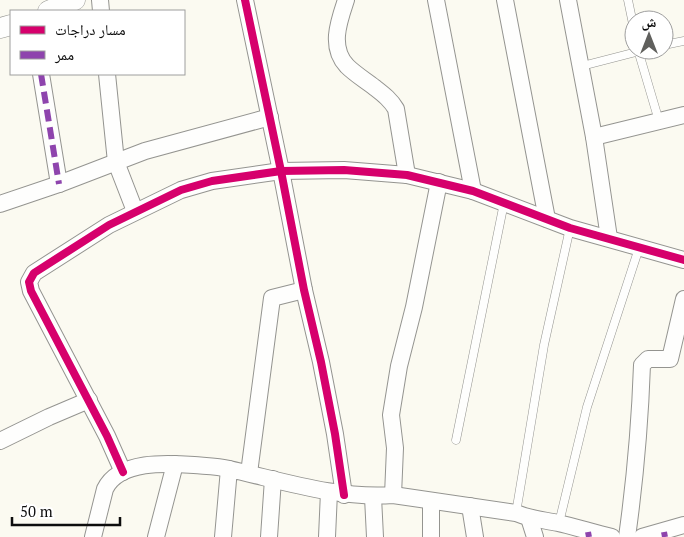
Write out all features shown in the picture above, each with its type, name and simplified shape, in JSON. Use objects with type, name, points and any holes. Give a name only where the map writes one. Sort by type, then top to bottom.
[{"type":"street","points":[[50,10],[75,0]]},
{"type":"street","points":[[245,0],[304,290],[321,362],[336,493],[327,537]]},
{"type":"street","points":[[346,0],[336,40],[339,53],[346,65],[391,100],[396,109],[407,176]]},
{"type":"street","points":[[436,0],[473,191]]},
{"type":"street","points":[[505,0],[547,219]]},
{"type":"street","points":[[568,0],[582,66],[609,238]]},
{"type":"street","points":[[41,75],[59,184]]},
{"type":"street","points":[[107,75],[116,162],[135,211]]},
{"type":"street","points":[[594,137],[684,115]]},
{"type":"street","points":[[0,204],[145,151],[270,117]]},
{"type":"street","points":[[124,472],[49,327],[31,291],[29,282],[34,273],[52,260],[109,225],[181,190],[212,181],[281,171],[344,170],[407,176],[473,191],[570,228],[684,260]]},
{"type":"street","points":[[393,496],[394,448],[392,415],[399,366],[414,307],[439,182]]},
{"type":"street","points":[[249,473],[272,298],[304,290]]},
{"type":"street","points":[[627,537],[640,423],[642,365],[648,359],[677,361],[684,299]]},
{"type":"street","points":[[0,441],[88,400]]},
{"type":"street","points":[[93,537],[108,482],[124,472],[162,463],[229,469],[336,493],[373,497],[393,496],[470,506],[559,524],[589,535],[612,537]]},
{"type":"street","points":[[156,537],[176,464]]},
{"type":"street","points":[[223,537],[229,469]]},
{"type":"street","points":[[268,537],[273,479]]},
{"type":"street","points":[[373,497],[375,537]]},
{"type":"street","points":[[430,537],[431,502]]},
{"type":"street","points":[[470,506],[475,537]]},
{"type":"street","points":[[522,516],[535,537]]},
{"type":"street","points":[[642,537],[664,534],[684,525]]},
{"type":"lane","points":[[582,66],[624,54]]},
{"type":"lane","points":[[643,60],[660,121]]},
{"type":"lane","points":[[456,440],[504,203]]},
{"type":"lane","points":[[522,516],[544,345],[570,228]]},
{"type":"lane","points":[[559,524],[586,407],[639,248]]},
{"type":"marked path","points":[[41,75],[59,184]]},
{"type":"marked path","points":[[588,532],[589,537]]},
{"type":"marked path","points":[[664,532],[665,537]]},
{"type":"cycle path","points":[[245,0],[304,290],[321,362],[335,434],[344,495]]},
{"type":"cycle path","points":[[123,472],[107,436],[31,291],[29,282],[34,273],[109,225],[181,190],[212,181],[281,171],[344,170],[407,175],[473,191],[570,228],[684,260]]}]
